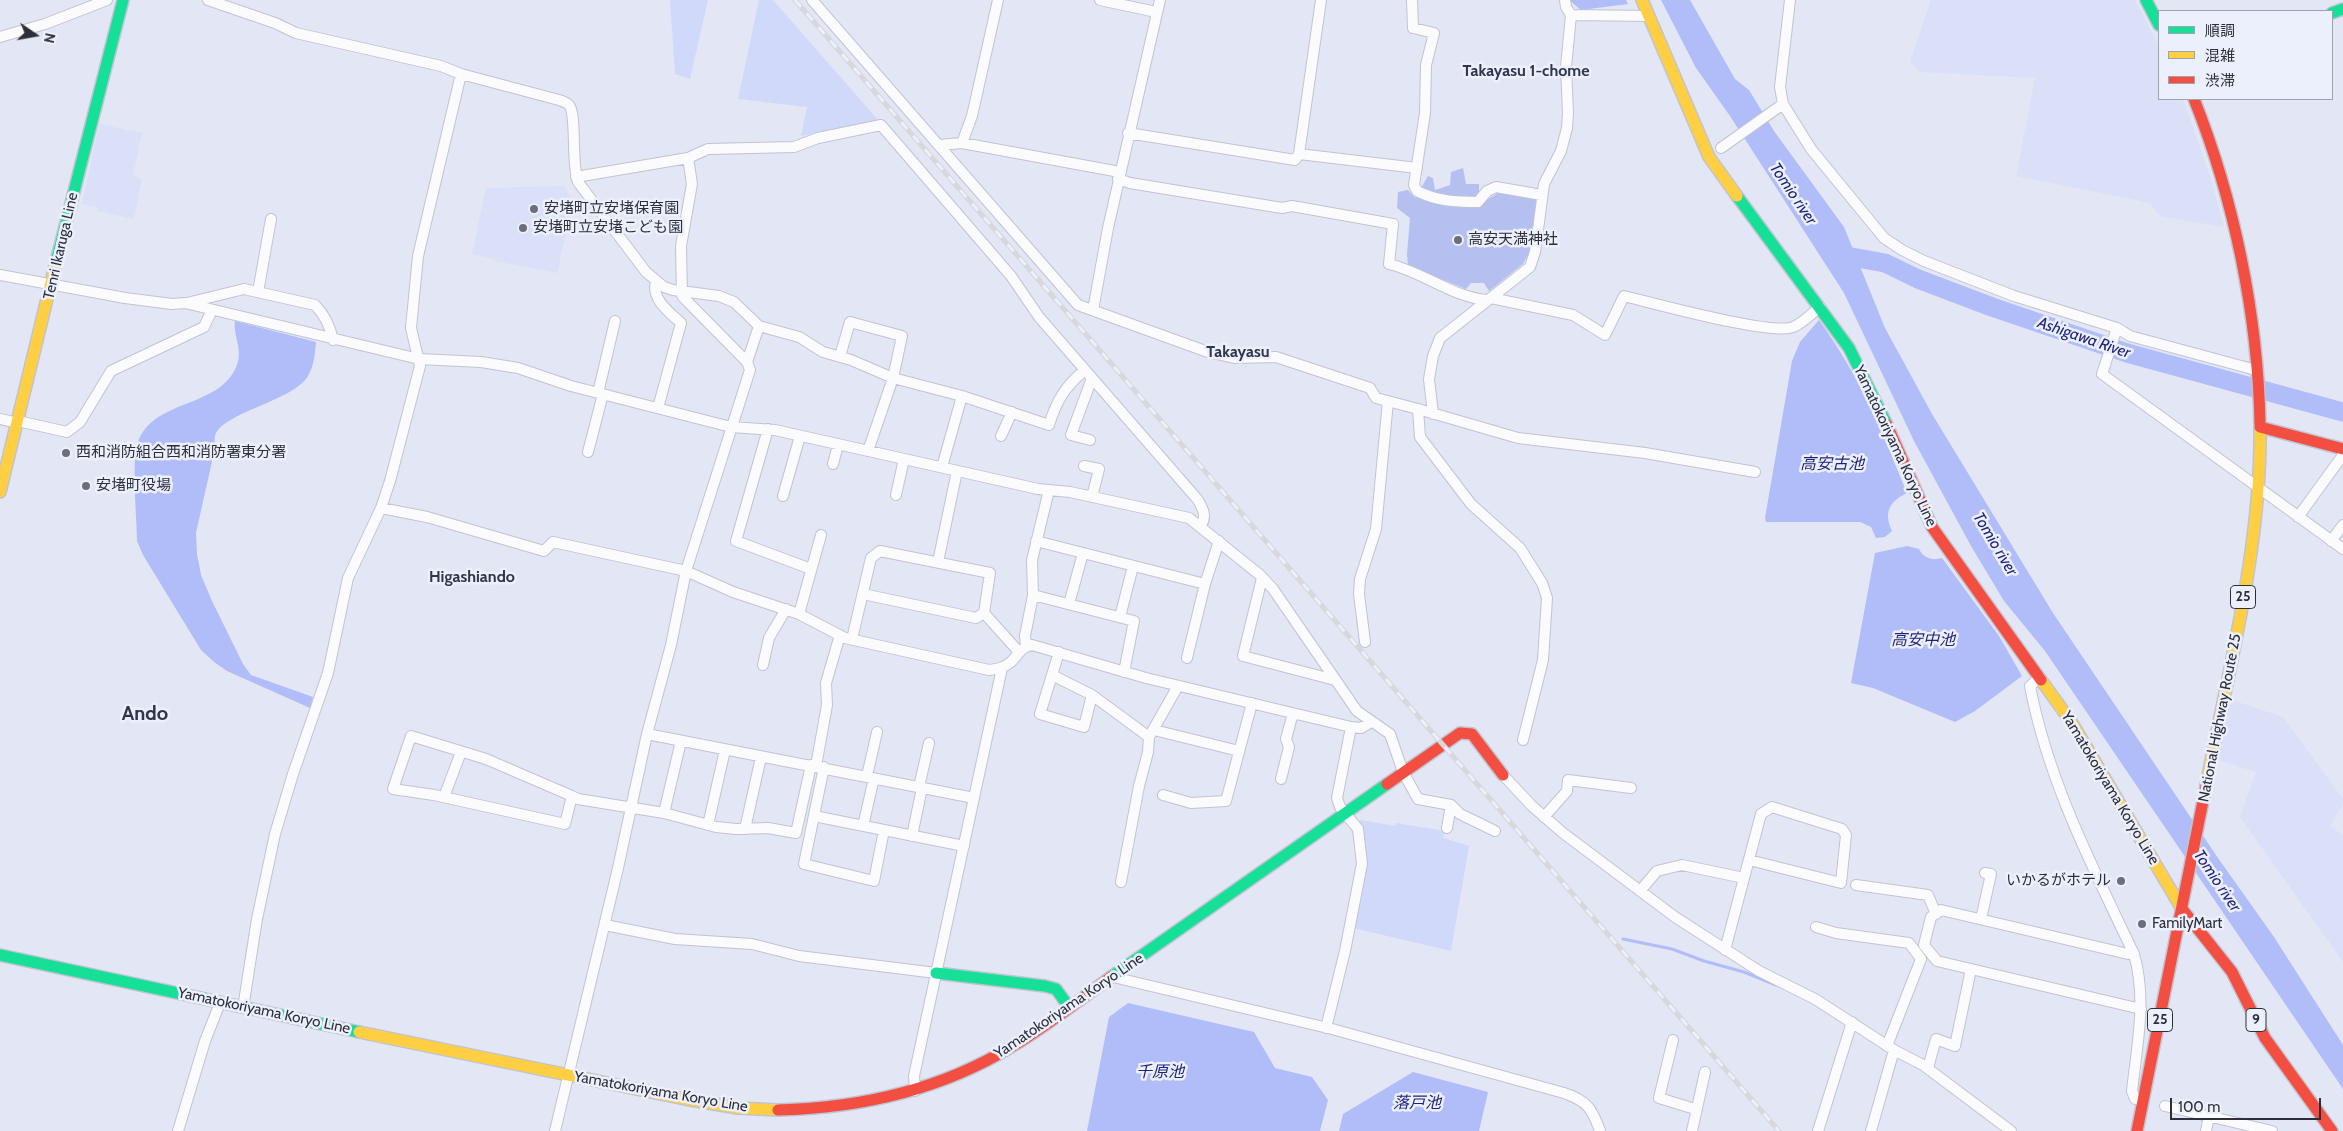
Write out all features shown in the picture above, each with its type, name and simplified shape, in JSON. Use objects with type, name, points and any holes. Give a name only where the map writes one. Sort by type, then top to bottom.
[{"type":"main road","name":"Tenri Ikaruga Line","points":[[0,492],[123,0]]},
{"type":"main road","name":"Yamatokoriyama Koryo Line","points":[[1642,0],[1709,157],[1849,348],[1880,407],[1905,469],[1932,527],[2072,723],[2182,909]]},
{"type":"main road","points":[[2146,0],[2158,23]]},
{"type":"main road","name":"National Highway Route 25","points":[[2137,1131],[2242,603],[2251,550],[2257,487],[2260,427],[2256,373],[2244,277],[2234,230],[2211,144],[2194,100]]},
{"type":"main road","points":[[1709,157],[1721,148]]},
{"type":"main road","points":[[2260,427],[2343,449]]},
{"type":"main road","name":"Yamatokoriyama Koryo Line","points":[[0,955],[243,1008],[702,1102],[762,1109],[837,1108],[915,1091],[982,1065],[1038,1030],[1443,744],[1466,732],[1472,734],[1503,774]]},
{"type":"main road","name":"9","points":[[2182,909],[2232,972],[2265,1038],[2332,1131]]},
{"type":"main road","points":[[936,973],[1045,986],[1056,989],[1069,1007]]},
{"type":"street","points":[[0,36],[44,24],[107,0]]},
{"type":"street","points":[[208,0],[268,20],[296,34],[441,66],[461,74],[569,104],[573,112],[573,156],[576,178],[646,272],[664,287],[719,296],[734,302],[759,326],[799,337],[823,352],[840,356],[893,378],[962,396],[1049,425],[1060,395],[1070,382],[1088,374]]},
{"type":"street","points":[[812,0],[1078,305],[1208,352],[1234,358],[1276,357],[1370,388],[1376,398],[1518,438],[1645,453],[1756,472]]},
{"type":"street","points":[[962,143],[972,116],[998,0]]},
{"type":"street","points":[[1100,0],[1156,12]]},
{"type":"street","points":[[1093,310],[1128,133],[1160,0]]},
{"type":"street","points":[[1128,133],[1295,160],[1299,154],[1322,0]]},
{"type":"street","points":[[1412,0],[1413,28],[1434,33],[1426,65],[1425,113],[1414,185],[1416,191],[1454,202],[1478,202],[1487,191],[1496,187],[1542,195]]},
{"type":"street","points":[[1433,414],[1429,379],[1433,356],[1440,338],[1530,267],[1535,252],[1544,184],[1561,151],[1567,128],[1566,67],[1571,15],[1566,7],[1565,0]]},
{"type":"street","points":[[1790,0],[1780,87],[1783,104],[1811,149],[1884,238],[1924,261],[2014,296],[2130,336],[2256,373]]},
{"type":"street","points":[[1571,15],[1649,16]]},
{"type":"street","points":[[243,1008],[257,919],[275,834],[293,774],[328,673],[348,578],[381,508],[390,481],[420,366],[411,328],[418,256],[461,74]]},
{"type":"street","points":[[1721,148],[1783,104]]},
{"type":"street","points":[[576,178],[688,158],[708,149],[794,147],[818,138],[881,125],[1010,276],[1038,317],[1198,500],[1204,511],[1205,520],[1201,526]]},
{"type":"street","points":[[939,145],[962,143],[1119,176],[1149,186],[1282,208],[1292,206],[1393,224],[1389,264],[1407,268],[1442,287],[1467,296],[1573,315],[1605,335],[1624,296],[1716,318],[1773,329],[1794,327],[1820,307]]},
{"type":"street","points":[[1299,154],[1417,168]]},
{"type":"street","points":[[555,1131],[605,925],[647,734],[671,645],[686,571],[730,427],[750,370],[747,362],[682,296],[681,246],[692,184],[688,158]]},
{"type":"street","points":[[258,292],[271,218]]},
{"type":"street","points":[[0,275],[125,298],[172,304],[185,303],[244,289],[314,305],[322,312],[329,325],[333,340]]},
{"type":"street","points":[[656,282],[654,289],[661,303],[681,323],[658,408]]},
{"type":"street","points":[[185,303],[210,315],[419,359],[501,364],[600,393],[730,427],[768,430],[800,436],[957,471],[1177,514],[1189,518],[1219,541],[1273,590],[1357,711],[1390,734],[1403,772],[1418,799],[1451,805],[1460,814],[1495,831]]},
{"type":"street","points":[[0,419],[67,432],[80,422],[111,371],[204,327],[210,315]]},
{"type":"street","points":[[588,452],[615,322]]},
{"type":"street","points":[[840,356],[850,322],[902,336],[893,378],[868,451]]},
{"type":"street","points":[[747,362],[759,326]]},
{"type":"street","points":[[2116,331],[2102,374],[2343,549]]},
{"type":"street","points":[[1088,374],[1071,435],[1090,440]]},
{"type":"street","points":[[942,467],[962,396]]},
{"type":"street","points":[[1365,642],[1359,594],[1360,579],[1376,529],[1388,401]]},
{"type":"street","points":[[1418,409],[1420,437],[1471,504],[1520,548],[1542,584],[1547,598],[1543,660],[1523,740]]},
{"type":"street","points":[[1001,436],[1012,412]]},
{"type":"street","points":[[768,430],[736,541],[811,569]]},
{"type":"street","points":[[783,496],[800,436]]},
{"type":"street","points":[[833,464],[838,444]]},
{"type":"street","points":[[2298,517],[2343,454]]},
{"type":"street","points":[[896,495],[904,459]]},
{"type":"street","points":[[1084,466],[1099,469],[1092,497]]},
{"type":"street","points":[[938,562],[957,471]]},
{"type":"street","points":[[1023,649],[1033,595],[1032,560],[1049,490]]},
{"type":"street","points":[[381,508],[427,517],[544,551],[553,542],[686,571],[716,585],[799,614],[840,635],[852,639],[989,670],[1002,668],[1023,649],[1032,645],[1124,672],[1293,713],[1361,728],[1371,722]]},
{"type":"street","points":[[2331,541],[2343,525]]},
{"type":"street","points":[[799,614],[821,535]]},
{"type":"street","points":[[1187,658],[1205,584],[1219,541]]},
{"type":"street","points":[[1036,542],[1205,584]]},
{"type":"street","points":[[852,639],[870,558],[880,551],[990,573],[984,613],[976,618],[863,594]]},
{"type":"street","points":[[1069,604],[1083,553]]},
{"type":"street","points":[[1120,617],[1133,566]]},
{"type":"street","points":[[1262,578],[1243,656],[1334,680]]},
{"type":"street","points":[[1033,595],[1134,621],[1124,672]]},
{"type":"street","points":[[764,665],[769,638],[786,609]]},
{"type":"street","points":[[984,613],[1023,649]]},
{"type":"street","points":[[840,635],[826,682],[827,705],[817,766],[814,816],[804,864],[874,881],[884,830]]},
{"type":"street","points":[[1059,652],[1040,714],[1084,727],[1092,696]]},
{"type":"street","points":[[915,1091],[914,1076],[1002,668]]},
{"type":"street","points":[[1052,675],[1092,696],[1152,733],[1239,751]]},
{"type":"street","points":[[2040,677],[2030,686],[2036,719],[2062,797],[2134,954],[2142,986],[2132,1091],[2135,1099],[2144,1101]]},
{"type":"street","points":[[1121,882],[1140,778],[1152,733],[1178,686]]},
{"type":"street","points":[[1163,795],[1191,804],[1226,801],[1252,703]]},
{"type":"street","points":[[1281,779],[1289,747],[1286,739],[1293,713]]},
{"type":"street","points":[[1326,1028],[1345,951],[1362,864],[1358,829],[1340,807],[1337,798],[1351,726]]},
{"type":"street","points":[[864,826],[877,732]]},
{"type":"street","points":[[647,734],[974,798]]},
{"type":"street","points":[[572,796],[565,824],[393,789],[410,736],[486,760],[590,802],[664,813],[708,825],[745,829],[768,828],[796,833],[817,766]]},
{"type":"street","points":[[664,813],[681,741]]},
{"type":"street","points":[[912,836],[928,743]]},
{"type":"street","points":[[708,825],[725,750]]},
{"type":"street","points":[[444,798],[461,752]]},
{"type":"street","points":[[745,829],[761,757]]},
{"type":"street","points":[[1503,774],[1563,834],[1640,891],[1759,972],[1815,999],[1892,1051],[1928,1068],[2011,1131]]},
{"type":"street","points":[[1544,817],[1567,791],[1568,780],[1631,788]]},
{"type":"street","points":[[1447,828],[1451,805]]},
{"type":"street","points":[[1725,950],[1744,878],[1748,860],[1760,814],[1772,807],[1842,829],[1846,835],[1841,883],[1748,860]]},
{"type":"street","points":[[814,816],[964,846]]},
{"type":"street","points":[[1640,891],[1658,871],[1682,865],[1744,878]]},
{"type":"street","points":[[1981,919],[1991,874],[1985,873]]},
{"type":"street","points":[[1856,885],[1928,895],[1936,914]]},
{"type":"street","points":[[2128,954],[1941,910],[1931,917],[1924,945],[1937,961],[2141,1009]]},
{"type":"street","points":[[605,925],[675,939],[752,944],[799,956],[936,973]]},
{"type":"street","points":[[1816,927],[1836,933],[1909,943],[1921,959],[1892,1051],[1871,1131]]},
{"type":"street","points":[[1918,955],[1927,948]]},
{"type":"street","points":[[1928,1068],[1936,1039],[1955,1046],[1971,969]]},
{"type":"street","points":[[1112,977],[1326,1028],[1572,1096],[1590,1107],[1600,1131]]},
{"type":"street","points":[[178,1131],[205,1041],[220,1003]]},
{"type":"street","points":[[1818,1131],[1851,1025]]},
{"type":"street","points":[[1673,1040],[1659,1098],[1695,1109]]},
{"type":"street","points":[[1692,1131],[1695,1109],[1705,1072]]},
{"type":"street","points":[[2166,1106],[2254,1129],[2272,1131]]},
{"type":"street","points":[[2206,1131],[2209,1116]]},
{"type":"shaded area","points":[[670,0],[708,0],[690,79],[675,74]]},
{"type":"shaded area","points":[[759,0],[773,0],[879,121],[801,136],[807,107],[738,99]]},
{"type":"shaded area","points":[[1931,0],[2135,0],[2158,44],[2158,100],[2183,100],[2210,176],[2224,227],[2160,216],[2150,203],[2016,176],[2035,78],[1921,72],[1910,62]]},
{"type":"shaded area","points":[[99,124],[142,133],[133,176],[142,179],[134,219],[97,211],[97,207],[82,204]]},
{"type":"shaded area","points":[[1463,168],[1466,184],[1479,184],[1479,196],[1483,202],[1501,191],[1539,198],[1529,253],[1523,264],[1489,291],[1484,283],[1471,283],[1466,289],[1408,266],[1410,218],[1397,208],[1398,192],[1408,190],[1415,198],[1428,176],[1433,178],[1435,190],[1450,185],[1451,172]]},
{"type":"shaded area","name":"安堵町立安堵こども園","points":[[564,186],[573,202],[557,273],[495,261],[495,259],[472,254],[486,188]]},
{"type":"shaded area","points":[[2232,700],[2283,717],[2343,799],[2343,804],[2330,826],[2343,835],[2343,962],[2240,817],[2256,772],[2218,760]]},
{"type":"shaded area","points":[[1361,820],[1395,826],[1396,823],[1445,831],[1443,838],[1469,846],[1451,951],[1353,928],[1358,894],[1356,822]]},
{"type":"water","points":[[1569,0],[1626,0],[1628,4],[1581,10]]},
{"type":"water","name":"Tomio river","points":[[1661,0],[1690,0],[1735,79],[1749,90],[1774,131],[1844,227],[1885,328],[1932,414],[2053,613],[2218,858],[2274,937],[2343,1045],[2343,1089],[2045,651],[2004,601],[1971,546],[1914,441],[1844,293],[1730,116],[1696,68]]},
{"type":"water","name":"高安古池","points":[[1819,320],[1846,362],[1869,404],[1907,493],[1896,500],[1890,508],[1888,518],[1892,531],[1885,537],[1876,538],[1871,527],[1860,522],[1766,522],[1765,518],[1792,361],[1800,342]]},
{"type":"water","points":[[235,321],[316,342],[315,355],[308,376],[300,385],[288,393],[230,420],[220,428],[215,436],[215,448],[196,533],[201,575],[243,664],[251,675],[313,697],[310,708],[227,671],[201,650],[143,555],[137,541],[135,461],[138,442],[146,428],[158,418],[217,389],[229,379],[239,359]]},
{"type":"water","name":"高安中池","points":[[1907,546],[1919,549],[1923,555],[1929,558],[1942,558],[1999,636],[2022,676],[1975,711],[1955,722],[1873,688],[1851,683],[1875,553]]},
{"type":"water","name":"千原池","points":[[1128,1003],[1254,1032],[1275,1068],[1312,1077],[1328,1100],[1320,1131],[1087,1131],[1109,1017]]},
{"type":"water","name":"落戸池","points":[[1413,1072],[1488,1092],[1479,1131],[1339,1131],[1343,1114]]},
{"type":"waterway","name":"Ashigawa River","points":[[1830,253],[1885,263],[1918,279],[1992,307],[2127,353],[2343,412]]},
{"type":"waterway","points":[[1623,939],[1672,949],[1704,961],[1744,972],[1776,985]]},
{"type":"railway","points":[[795,0],[1779,1131]]},
{"type":"traffic: fast","points":[[56,262],[123,0]]},
{"type":"traffic: fast","points":[[2146,0],[2158,23]]},
{"type":"traffic: fast","points":[[2333,13],[2343,9]]},
{"type":"traffic: fast","points":[[1737,196],[1849,348],[1887,425]]},
{"type":"traffic: fast","points":[[1111,977],[1387,784]]},
{"type":"traffic: fast","points":[[0,955],[359,1032]]},
{"type":"traffic: fast","points":[[936,973],[1045,986],[1056,989],[1069,1007]]},
{"type":"traffic: slow","points":[[1642,0],[1709,157],[1737,196]]},
{"type":"traffic: slow","points":[[0,492],[56,262]]},
{"type":"traffic: slow","points":[[2206,786],[2234,651],[2250,560],[2256,515],[2260,424]]},
{"type":"traffic: slow","points":[[2041,680],[2072,723],[2182,909]]},
{"type":"traffic: slow","points":[[359,1032],[685,1099],[738,1108],[778,1110]]},
{"type":"traffic: jam","points":[[2194,100],[2221,177],[2241,258],[2254,342],[2260,424]]},
{"type":"traffic: jam","points":[[1887,425],[1932,527],[2041,680]]},
{"type":"traffic: jam","points":[[2260,427],[2343,449]]},
{"type":"traffic: jam","points":[[1387,784],[1460,733],[1472,734],[1503,775]]},
{"type":"traffic: jam","points":[[2137,1131],[2206,786]]},
{"type":"traffic: jam","points":[[2182,909],[2232,972],[2265,1038],[2332,1131]]},
{"type":"traffic: jam","points":[[778,1110],[869,1101],[899,1094],[956,1075],[984,1062],[1024,1039],[1111,977]]},
{"type":"place","name":"安堵町立安堵保育園","points":[[534,209]]},
{"type":"place","name":"安堵町立安堵こども園","points":[[523,228]]},
{"type":"place","name":"高安天満神社","points":[[1458,240]]},
{"type":"place","name":"西和消防組合西和消防署東分署","points":[[66,453]]},
{"type":"place","name":"安堵町役場","points":[[86,486]]},
{"type":"place","name":"いかるがホテル","points":[[2121,881]]},
{"type":"place","name":"FamilyMart","points":[[2142,924]]},
{"type":"district","name":"Takayasu 1-chome","points":[[1526,71]]},
{"type":"district","name":"Takayasu","points":[[1238,352]]},
{"type":"district","name":"Higashiando","points":[[472,577]]},
{"type":"district","name":"Ando","points":[[145,714]]}]
